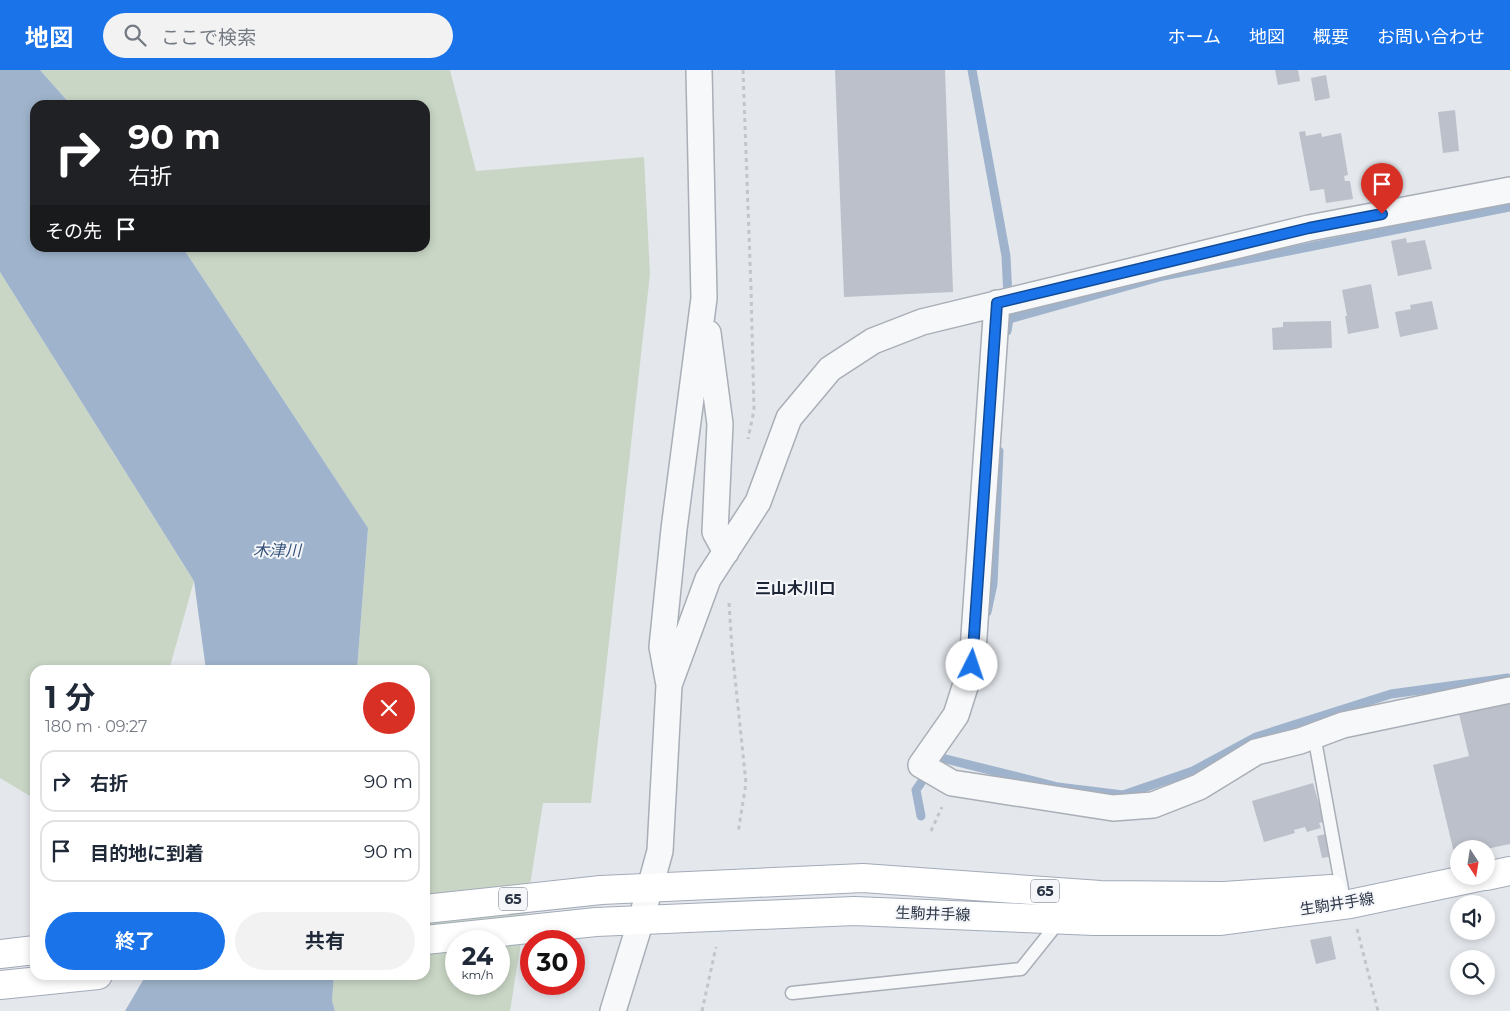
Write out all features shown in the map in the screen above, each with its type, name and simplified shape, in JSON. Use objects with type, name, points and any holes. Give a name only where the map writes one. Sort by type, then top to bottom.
[{"type":"main road","name":"生駒井手線","points":[[1495,874],[1510,871]]},
{"type":"main road","name":"生駒井手線","points":[[430,908],[601,890],[862,878],[1100,895],[1346,896]]},
{"type":"main road","name":"生駒井手線","points":[[430,939],[596,922],[854,911],[1094,922],[1219,921],[1401,885],[1440,885],[1450,883]]},
{"type":"main road","points":[[0,954],[30,951]]},
{"type":"main road","points":[[0,986],[53,980]]},
{"type":"street","points":[[699,70],[704,298],[720,424],[714,532],[726,552]]},
{"type":"street","points":[[669,686],[708,578],[758,502],[789,418],[830,369],[873,341],[922,322],[1309,228],[1510,190]]},
{"type":"street","points":[[613,1011],[660,851],[669,686],[662,647],[674,528],[704,298]]},
{"type":"street","points":[[997,303],[972,665],[956,715],[921,766],[952,783],[1113,808],[1153,805],[1199,787],[1256,752],[1300,741],[1343,726],[1510,690]]},
{"type":"lane","points":[[1314,735],[1346,896]]},
{"type":"lane","points":[[792,993],[1021,969],[1061,919]]},
{"type":"path","points":[[1346,896],[1378,1011]]},
{"type":"path","points":[[702,1011],[716,948]]},
{"type":"green space","points":[[40,70],[450,70],[476,171],[644,157],[650,274],[591,803],[543,803],[523,930],[520,930],[520,948],[510,1011],[335,1011],[332,1001],[334,980],[430,980],[430,665],[357,665],[368,528],[186,252],[430,252],[430,100],[67,100]]},
{"type":"green space","points":[[0,272],[194,581],[170,665],[30,665],[30,796],[0,778]]},
{"type":"water","name":"木津川","points":[[0,70],[40,70],[67,100],[30,100],[30,252],[186,252],[368,528],[357,665],[205,665],[194,581],[0,272]]},
{"type":"water","points":[[143,980],[334,980],[332,1001],[335,1011],[125,1011]]},
{"type":"building","points":[[835,70],[945,70],[953,292],[844,297]]},
{"type":"building","points":[[1275,70],[1298,70],[1300,81],[1278,85]]},
{"type":"building","points":[[1326,75],[1330,98],[1315,101],[1311,78]]},
{"type":"building","points":[[1455,110],[1459,151],[1443,153],[1438,112]]},
{"type":"building","points":[[1305,131],[1306,136],[1321,133],[1322,137],[1341,133],[1348,175],[1344,176],[1345,181],[1350,181],[1353,199],[1326,203],[1324,189],[1310,191],[1299,132]]},
{"type":"building","points":[[1406,238],[1407,243],[1425,240],[1432,269],[1398,276],[1391,241]]},
{"type":"building","points":[[1371,284],[1379,328],[1348,334],[1342,290]]},
{"type":"building","points":[[1432,301],[1438,329],[1400,337],[1395,312],[1411,309],[1410,305]]},
{"type":"building","points":[[1331,321],[1332,348],[1273,350],[1272,328],[1283,327],[1283,322]]},
{"type":"building","points":[[1510,701],[1510,844],[1495,847],[1495,840],[1451,840],[1433,765],[1469,756],[1459,714]]},
{"type":"building","points":[[1313,783],[1324,822],[1319,823],[1321,828],[1307,832],[1305,827],[1294,830],[1295,833],[1264,842],[1252,801]]},
{"type":"building","points":[[1330,833],[1335,856],[1322,858],[1317,836]]},
{"type":"building","points":[[1331,936],[1336,959],[1316,964],[1310,940]]},
{"type":"waterway","points":[[972,70],[1006,256],[1009,319],[1007,331]]},
{"type":"waterway","points":[[1009,319],[1163,276],[1510,207]]},
{"type":"waterway","points":[[987,612],[993,584],[999,451]]},
{"type":"waterway","points":[[938,757],[1058,787],[1123,795],[1193,771],[1256,737],[1391,694],[1508,678]]},
{"type":"waterway","points":[[921,816],[916,790],[929,771]]},
{"type":"district","name":"三山木川口","points":[[795,588]]},
{"type":"route","points":[[972,665],[997,303],[1309,228],[1382,214]]}]
